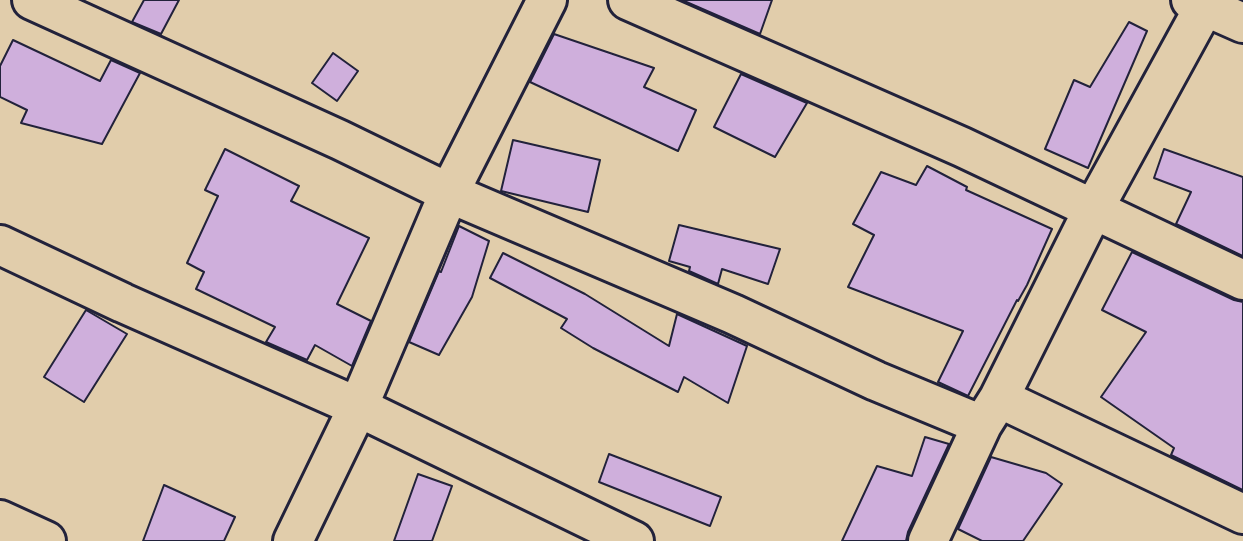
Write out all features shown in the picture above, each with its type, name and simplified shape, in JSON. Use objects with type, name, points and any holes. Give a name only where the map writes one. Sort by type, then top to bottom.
[{"type":"street","points":[[33,0],[340,140],[449,193],[733,314],[876,381],[991,411],[1243,514]]},
{"type":"street","points":[[293,541],[358,407],[449,193],[547,0]]},
{"type":"street","points":[[628,0],[962,147],[1243,280]]},
{"type":"street","points":[[928,541],[1093,210],[1202,2],[1243,23]]},
{"type":"street","points":[[0,245],[122,303],[358,407],[634,541]]},
{"type":"street","points":[[0,520],[46,541]]},
{"type":"building","points":[[144,0],[179,0],[161,34],[132,22]]},
{"type":"building","points":[[682,0],[772,0],[760,34]]},
{"type":"building","points":[[1129,22],[1147,31],[1088,168],[1045,149],[1074,80],[1090,87]]},
{"type":"building","points":[[554,34],[654,68],[644,87],[696,110],[678,151],[530,82]]},
{"type":"building","points":[[13,40],[100,81],[111,60],[140,73],[102,144],[21,123],[27,110],[0,97],[0,66]]},
{"type":"building","points":[[333,53],[358,71],[337,101],[312,83]]},
{"type":"building","points":[[741,74],[807,103],[775,157],[714,127]]},
{"type":"building","points":[[513,140],[600,160],[588,212],[501,191]]},
{"type":"building","points":[[225,149],[299,186],[291,201],[369,238],[337,304],[371,321],[352,366],[315,345],[307,360],[266,342],[275,327],[196,289],[204,272],[187,263],[218,196],[205,190]]},
{"type":"building","points":[[1164,149],[1243,177],[1243,256],[1176,224],[1191,192],[1154,178]]},
{"type":"building","points":[[927,166],[967,187],[966,190],[1052,229],[1027,285],[968,396],[938,382],[963,331],[848,287],[874,235],[853,224],[881,172],[916,185]]},
{"type":"building","points":[[679,225],[780,249],[768,284],[722,269],[718,284],[689,271],[690,267],[669,261]]},
{"type":"building","points":[[459,226],[489,241],[472,297],[439,355],[409,342]]},
{"type":"building","points":[[1132,252],[1243,302],[1243,490],[1171,455],[1174,448],[1101,397],[1146,332],[1102,310]]},
{"type":"building","points":[[503,253],[585,294],[669,346],[677,314],[747,346],[728,403],[684,377],[678,392],[593,348],[561,328],[567,319],[490,278]]},
{"type":"building","points":[[86,310],[127,334],[84,402],[44,377]]},
{"type":"building","points":[[925,437],[949,444],[906,541],[842,541],[877,466],[912,476]]},
{"type":"building","points":[[609,454],[721,497],[710,526],[599,482]]},
{"type":"building","points":[[991,457],[1046,473],[1062,484],[1023,541],[982,541],[958,529]]},
{"type":"building","points":[[418,474],[452,486],[432,541],[394,541]]},
{"type":"building","points":[[164,485],[235,517],[224,541],[143,541]]}]
